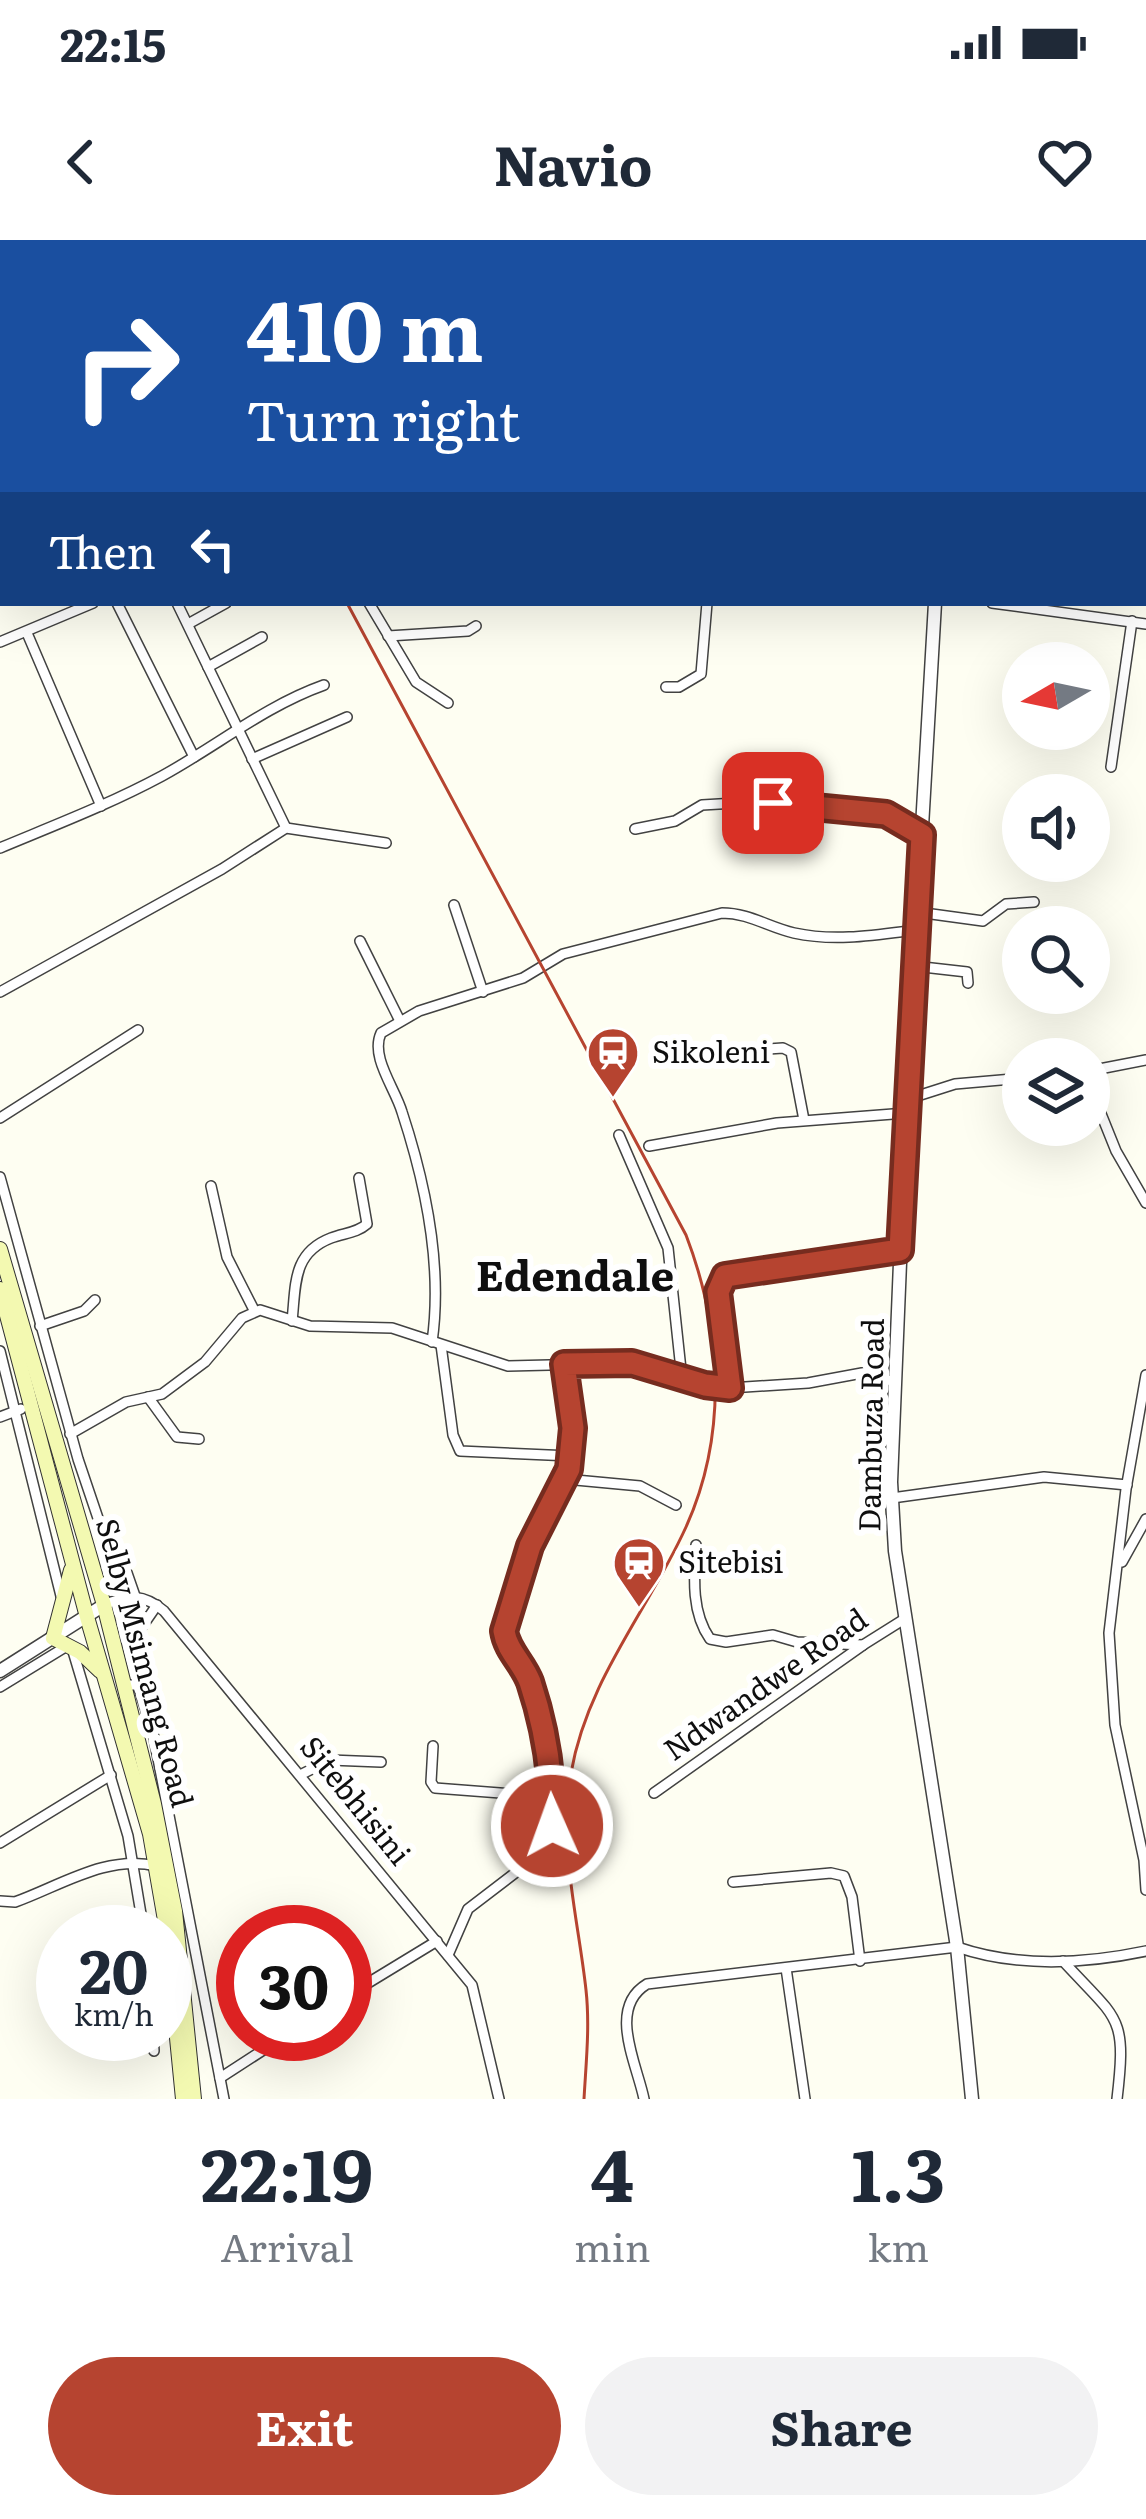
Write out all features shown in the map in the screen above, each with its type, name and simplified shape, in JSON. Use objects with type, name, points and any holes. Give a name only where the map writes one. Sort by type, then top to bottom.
[{"type":"main road","name":"Selby Msimang Road","points":[[0,1250],[132,1685],[175,1911],[194,2099]]},
{"type":"main road","name":"Selby Msimang Road","points":[[0,1289],[24,1408],[104,1675],[156,1866],[160,1905]]},
{"type":"main road","points":[[73,1564],[64,1602],[64,1644],[104,1675]]},
{"type":"main road","name":"Selby Msimang Road","points":[[178,2061],[183,2099]]},
{"type":"street","points":[[0,642],[86,606]]},
{"type":"street","points":[[118,606],[194,757]]},
{"type":"street","points":[[179,606],[286,828]]},
{"type":"street","points":[[188,624],[221,606]]},
{"type":"street","points":[[371,606],[416,682],[448,703]]},
{"type":"street","points":[[666,687],[679,687],[701,674],[707,606]]},
{"type":"street","name":"Dambuza Road","points":[[935,606],[900,1250],[892,1498],[957,1946],[972,2099]]},
{"type":"street","points":[[1015,606],[1146,623]]},
{"type":"street","points":[[1111,767],[1132,621]]},
{"type":"street","points":[[388,636],[461,632],[476,626]]},
{"type":"street","points":[[27,633],[101,806]]},
{"type":"street","points":[[208,667],[262,637]]},
{"type":"street","points":[[0,848],[101,806],[194,757],[289,698],[324,685]]},
{"type":"street","points":[[252,759],[346,717]]},
{"type":"street","points":[[635,829],[675,821],[707,804],[773,803],[886,814],[922,835]]},
{"type":"street","points":[[0,992],[286,828],[386,844]]},
{"type":"street","points":[[917,912],[983,920],[1006,904],[1034,902]]},
{"type":"street","points":[[454,905],[483,992]]},
{"type":"street","points":[[571,1456],[460,1451],[436,1343],[437,1279],[426,1207],[403,1114],[376,1047],[381,1033],[419,1011],[523,978],[571,952],[722,913],[819,937],[916,930]]},
{"type":"street","points":[[360,941],[400,1021]]},
{"type":"street","points":[[914,967],[967,972],[968,983]]},
{"type":"street","points":[[0,1118],[138,1030]]},
{"type":"street","points":[[769,1048],[791,1052],[804,1120]]},
{"type":"street","points":[[1110,1067],[1146,1060]]},
{"type":"street","points":[[649,1145],[907,1106],[955,1084],[1002,1080]]},
{"type":"street","points":[[619,1135],[668,1248],[682,1378]]},
{"type":"street","points":[[1110,1135],[1146,1203]]},
{"type":"street","points":[[0,1177],[70,1434],[103,1533],[135,1596],[104,1605],[64,1644],[0,1687]]},
{"type":"street","points":[[292,1321],[297,1266],[304,1254],[367,1224],[359,1178]]},
{"type":"street","points":[[211,1186],[227,1257],[254,1310],[292,1321],[327,1328],[392,1328],[508,1366],[632,1363],[730,1388],[808,1383],[862,1373],[895,1382]]},
{"type":"street","points":[[730,1388],[718,1292],[725,1276],[900,1250]]},
{"type":"street","points":[[40,1326],[81,1312],[94,1300]]},
{"type":"street","points":[[70,1434],[126,1402],[162,1394],[205,1362],[254,1310]]},
{"type":"street","points":[[0,1352],[24,1408],[64,1602]]},
{"type":"street","points":[[448,1955],[468,1909],[549,1845],[553,1797],[544,1728],[524,1668],[504,1631],[530,1546],[565,1479],[571,1456],[573,1428],[564,1364]]},
{"type":"street","points":[[1146,1376],[1109,1633],[1115,1725],[1146,1890]]},
{"type":"street","points":[[148,1397],[178,1437],[199,1439]]},
{"type":"street","points":[[0,1418],[24,1408]]},
{"type":"street","points":[[892,1498],[1044,1477],[1127,1485]]},
{"type":"street","points":[[565,1479],[640,1486],[676,1505]]},
{"type":"street","points":[[1119,1567],[1146,1519]]},
{"type":"street","points":[[696,1546],[695,1596],[710,1639],[726,1642],[773,1635],[797,1642],[862,1645]]},
{"type":"street","name":"Sitebhisini","points":[[135,1596],[157,1605],[187,1635],[476,1993],[499,2099]]},
{"type":"street","points":[[157,1605],[139,1631],[132,1685],[171,1813],[224,2099]]},
{"type":"street","name":"Ndwandwe Road","points":[[654,1793],[907,1618]]},
{"type":"street","points":[[0,1671],[64,1644]]},
{"type":"street","points":[[64,1644],[111,1775],[140,1905]]},
{"type":"street","points":[[433,1745],[433,1787],[553,1797]]},
{"type":"street","points":[[302,1774],[330,1760],[381,1762]]},
{"type":"street","points":[[0,1843],[111,1775]]},
{"type":"street","points":[[0,1901],[15,1903],[94,1870],[134,1862],[156,1866]]},
{"type":"street","points":[[733,1882],[831,1873],[844,1876],[852,1897],[860,1961]]},
{"type":"street","points":[[372,1981],[437,1941]]},
{"type":"street","points":[[644,2099],[626,2020],[630,1999],[640,1988],[658,1982],[957,1946],[1005,1959],[1063,1961],[1099,1961],[1146,1951]]},
{"type":"street","points":[[1063,1961],[1118,2021],[1122,2043],[1117,2099]]},
{"type":"street","points":[[786,1968],[805,2099]]},
{"type":"street","points":[[220,2078],[246,2061]]},
{"type":"railway","points":[[349,606],[686,1235],[713,1344],[714,1419],[700,1492],[671,1558],[604,1676],[571,1773],[568,1855],[587,2004],[584,2099]]},
{"type":"place","name":"Sikoleni","points":[[613,1099]]},
{"type":"place","name":"Sitebisi","points":[[639,1609]]},
{"type":"district","name":"Edendale","points":[[575,1276]]},
{"type":"route","points":[[552,1826],[553,1792],[544,1728],[524,1668],[511,1653],[504,1631],[530,1546],[569,1469],[573,1428],[564,1364],[632,1363],[730,1388],[718,1292],[725,1276],[900,1250],[922,835],[886,814],[773,803]]}]
